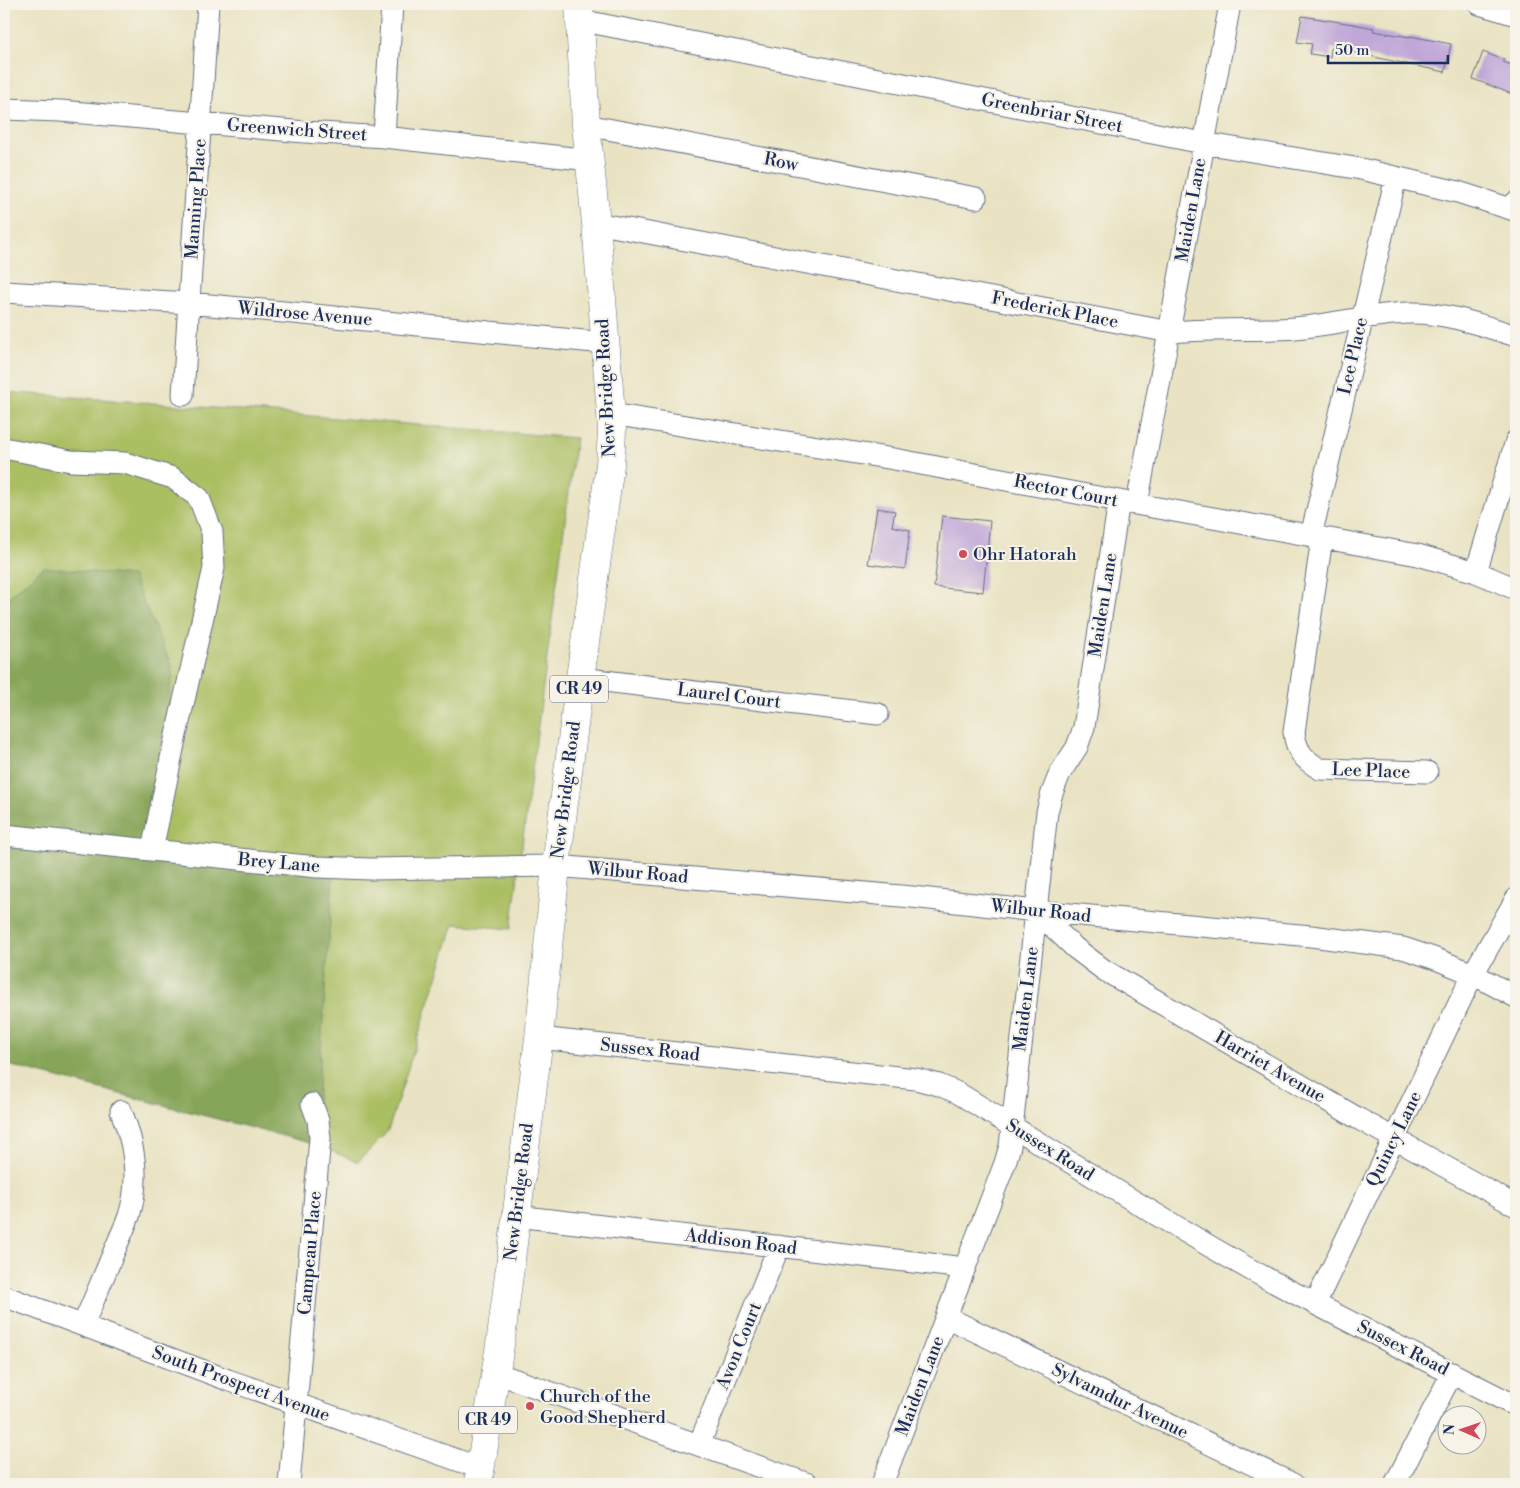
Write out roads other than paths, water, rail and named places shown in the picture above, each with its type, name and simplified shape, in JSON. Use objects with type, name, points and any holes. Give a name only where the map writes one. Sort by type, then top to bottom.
[{"type":"main road","name":"New Bridge Road","points":[[479,1476],[496,1373],[539,1038],[556,866],[610,465],[611,414],[596,223],[586,125],[579,12]]},
{"type":"street","name":"Manning Place","points":[[183,395],[208,4]]},
{"type":"street","points":[[384,137],[392,4]]},
{"type":"street","name":"Maiden Lane","points":[[882,1484],[1010,1146],[1047,812],[1060,773],[1077,747],[1084,726],[1128,503],[1170,332],[1230,4]]},
{"type":"street","points":[[1479,4],[1516,15]]},
{"type":"street","name":"Greenbriar Street","points":[[579,12],[1203,144],[1360,169],[1458,192],[1514,210],[1516,202]]},
{"type":"street","name":"Greenwich Street","points":[[4,108],[384,137],[590,160]]},
{"type":"street","name":"Row","points":[[586,125],[976,198]]},
{"type":"street","name":"Lee Place","points":[[1396,177],[1362,318],[1317,537],[1294,732],[1301,755],[1310,764],[1320,769],[1426,772]]},
{"type":"street","name":"Frederick Place","points":[[596,223],[1170,332],[1273,330],[1322,326],[1383,314],[1410,313],[1466,320],[1516,336]]},
{"type":"street","name":"Wildrose Avenue","points":[[4,292],[189,304],[605,343]]},
{"type":"street","name":"Rector Court","points":[[611,414],[894,458],[1128,503],[1418,555],[1476,572],[1516,589]]},
{"type":"street","points":[[1476,572],[1516,441]]},
{"type":"street","points":[[4,448],[71,461],[125,463],[173,478],[199,498],[212,532],[214,568],[152,850]]},
{"type":"street","name":"Laurel Court","points":[[580,678],[878,714]]},
{"type":"street","name":"Brey Lane","points":[[4,835],[307,866],[397,869],[556,866]]},
{"type":"street","name":"Wilbur Road","points":[[556,866],[912,897],[1036,911],[1311,936],[1402,948],[1436,958],[1473,974],[1516,997]]},
{"type":"street","name":"Quincy Lane","points":[[1315,1304],[1473,974],[1516,899]]},
{"type":"street","name":"Harriet Avenue","points":[[1036,911],[1075,948],[1104,970],[1394,1138],[1516,1206]]},
{"type":"street","name":"Sussex Road","points":[[539,1038],[916,1080],[939,1085],[958,1093],[1078,1168],[1196,1238],[1315,1304],[1516,1406]]},
{"type":"street","name":"Campeau Place","points":[[289,1484],[320,1138],[318,1120],[312,1104]]},
{"type":"street","points":[[83,1325],[128,1216],[134,1194],[133,1148],[127,1124],[121,1111]]},
{"type":"street","name":"Addison Road","points":[[516,1216],[965,1268]]},
{"type":"street","name":"Avon Court","points":[[699,1446],[779,1246]]},
{"type":"street","name":"South Prospect Avenue","points":[[4,1296],[296,1404],[479,1476]]},
{"type":"street","name":"Sylvamdur Avenue","points":[[946,1317],[1293,1484]]},
{"type":"street","points":[[496,1373],[808,1484]]},
{"type":"street","points":[[1395,1484],[1452,1373]]},
{"type":"place","name":"Ohr Hatorah","points":[[963,554]]},
{"type":"place","name":"Church of the Good Shepherd","points":[[530,1406]]}]
